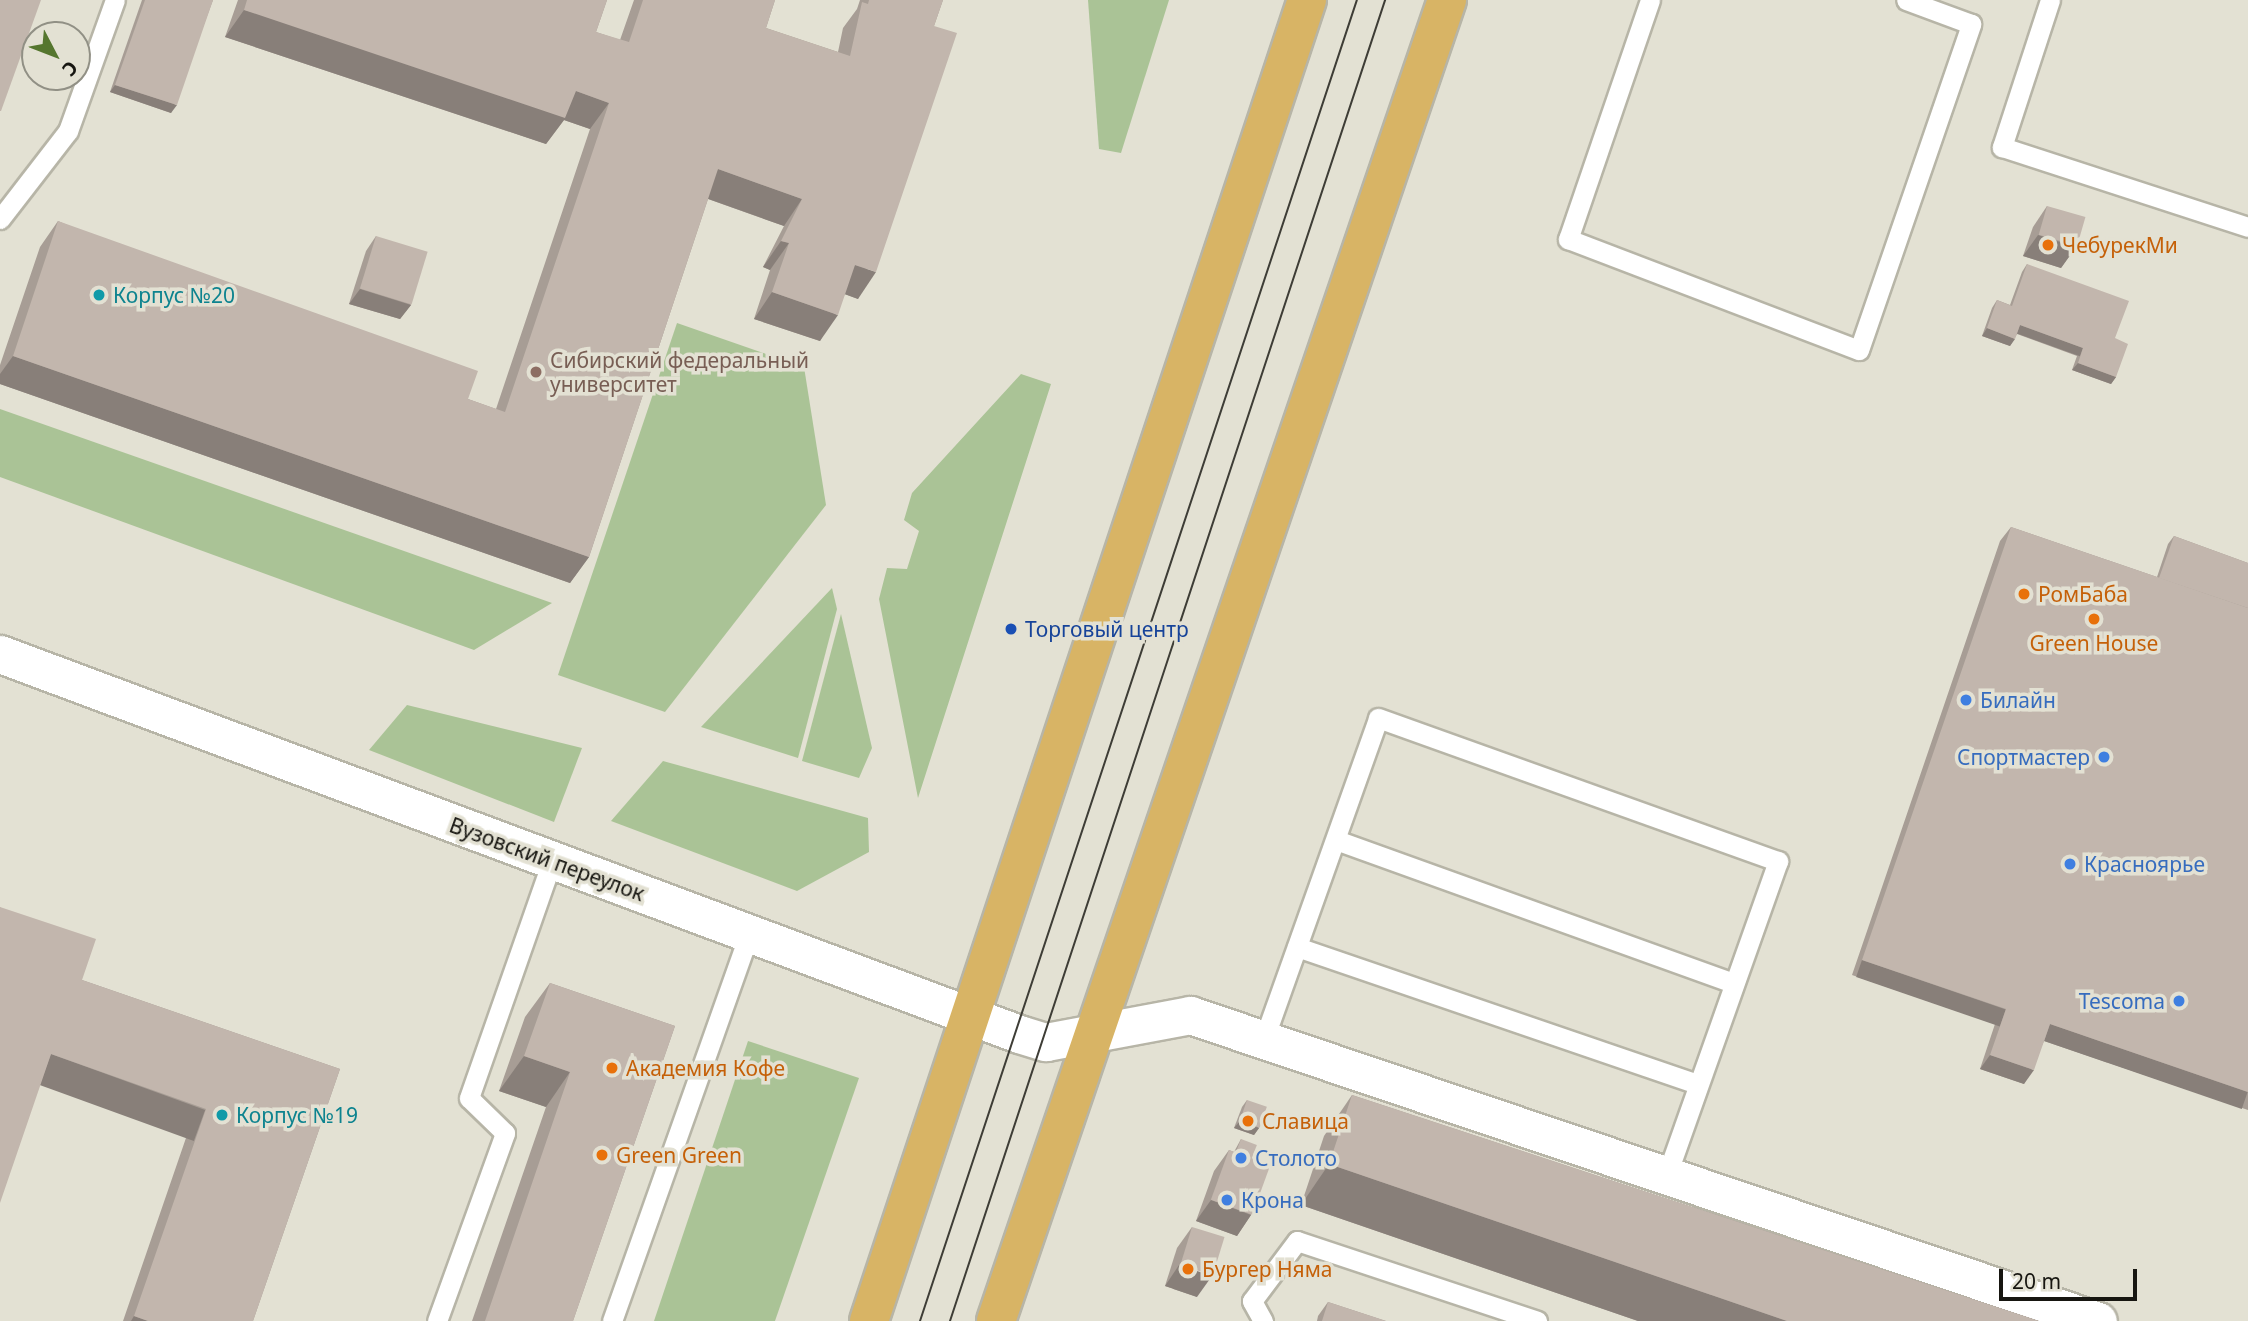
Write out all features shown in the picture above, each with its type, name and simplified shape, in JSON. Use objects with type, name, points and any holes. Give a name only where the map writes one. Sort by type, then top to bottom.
[{"type":"highway","points":[[869,1321],[1307,0]]},
{"type":"highway","points":[[996,1321],[1098,1035],[1447,0]]},
{"type":"street","name":"Вузовский переулок","points":[[0,654],[552,861],[750,931],[972,1017],[1046,1042],[1098,1035],[1190,1015],[1265,1036],[2098,1321]]},
{"type":"lane","points":[[0,219],[68,131],[115,0]]},
{"type":"lane","points":[[1650,0],[1568,239],[1859,349],[1971,24],[1906,0]]},
{"type":"lane","points":[[2050,0],[2002,147],[2248,227]]},
{"type":"lane","points":[[1265,1036],[1378,718],[1778,861],[1668,1172]]},
{"type":"lane","points":[[1336,840],[1734,983]]},
{"type":"lane","points":[[437,1321],[505,1133],[469,1098],[552,861]]},
{"type":"lane","points":[[612,1321],[750,931]]},
{"type":"lane","points":[[1297,947],[1699,1084]]},
{"type":"lane","points":[[1263,1321],[1252,1301],[1297,1241],[1537,1321]]},
{"type":"green space","points":[[1088,0],[1169,0],[1121,153],[1099,149]]},
{"type":"green space","points":[[677,323],[804,367],[826,505],[665,712],[558,675]]},
{"type":"green space","points":[[1021,374],[1051,384],[918,798],[879,599],[887,568],[907,569],[919,531],[904,520],[912,493]]},
{"type":"green space","points":[[0,409],[552,603],[474,650],[0,477]]},
{"type":"green space","points":[[832,588],[837,609],[798,758],[701,727]]},
{"type":"green space","points":[[841,614],[872,748],[859,778],[802,761]]},
{"type":"green space","points":[[407,705],[582,748],[554,822],[369,750]]},
{"type":"green space","points":[[663,761],[868,818],[869,852],[797,891],[611,821]]},
{"type":"green space","points":[[748,1041],[859,1078],[775,1321],[654,1321]]},
{"type":"building","points":[[0,0],[41,0],[33,21],[21,21],[21,56],[0,111]]},
{"type":"building","points":[[145,0],[213,0],[177,105],[115,85]]},
{"type":"building","name":"Корпус №20","points":[[247,0],[607,0],[596,32],[629,42],[643,0],[775,0],[766,28],[850,56],[862,2],[868,4],[869,0],[943,0],[934,26],[957,33],[876,272],[855,265],[838,315],[772,292],[789,243],[781,241],[802,199],[718,169],[589,557],[13,356],[58,221],[478,371],[468,399],[505,412],[609,103],[576,91],[565,118],[244,10]]},
{"type":"building","points":[[2047,206],[2085,217],[2077,246],[2039,235]]},
{"type":"building","points":[[376,236],[428,252],[412,304],[360,289]]},
{"type":"building","points":[[2027,264],[2129,301],[2115,338],[2128,344],[2116,377],[2078,363],[2083,348],[2020,325],[2015,339],[1987,328],[1997,300],[2012,306]]},
{"type":"building","name":"Красноярье","points":[[2011,527],[2248,608],[2248,1092],[2050,1024],[2034,1070],[1990,1055],[2006,1009],[1862,960]]},
{"type":"building","points":[[2174,536],[2248,563],[2248,608],[2159,578]]},
{"type":"building","name":"Корпус №19","points":[[0,907],[96,939],[82,980],[340,1069],[253,1321],[148,1321],[134,1316],[206,1109],[51,1054],[0,1203]]},
{"type":"building","points":[[550,983],[675,1026],[573,1321],[485,1321],[570,1072],[524,1056]]},
{"type":"building","points":[[1352,1095],[2039,1321],[1787,1321],[1329,1164]]},
{"type":"building","points":[[1247,1100],[1267,1107],[1260,1128],[1240,1121]]},
{"type":"building","points":[[1241,1139],[1257,1145],[1251,1159],[1236,1153]]},
{"type":"building","points":[[1229,1150],[1270,1165],[1252,1215],[1211,1200]]},
{"type":"building","points":[[1192,1227],[1225,1237],[1213,1275],[1180,1265]]},
{"type":"building","points":[[1328,1302],[1386,1321],[1322,1321]]},
{"type":"tram line","points":[[920,1321],[1357,0]]},
{"type":"tram line","points":[[950,1321],[1385,0]]},
{"type":"place","name":"ЧебурекМи","points":[[2048,245]]},
{"type":"place","name":"Корпус №20","points":[[99,295]]},
{"type":"place","name":"Сибирский федеральный университет","points":[[536,372]]},
{"type":"place","name":"РомБаба","points":[[2024,594]]},
{"type":"place","name":"Green House","points":[[2094,619]]},
{"type":"place","name":"Торговый центр","points":[[1011,629]]},
{"type":"place","name":"Билайн","points":[[1966,700]]},
{"type":"place","name":"Спортмастер","points":[[2104,757]]},
{"type":"place","name":"Красноярье","points":[[2070,864]]},
{"type":"place","name":"Tescoma","points":[[2179,1001]]},
{"type":"place","name":"Академия Кофе","points":[[612,1068]]},
{"type":"place","name":"Корпус №19","points":[[222,1115]]},
{"type":"place","name":"Славица","points":[[1248,1121]]},
{"type":"place","name":"Green Green","points":[[602,1155]]},
{"type":"place","name":"Столото","points":[[1241,1158]]},
{"type":"place","name":"Крона","points":[[1227,1200]]},
{"type":"place","name":"Бургер Няма","points":[[1188,1269]]}]
